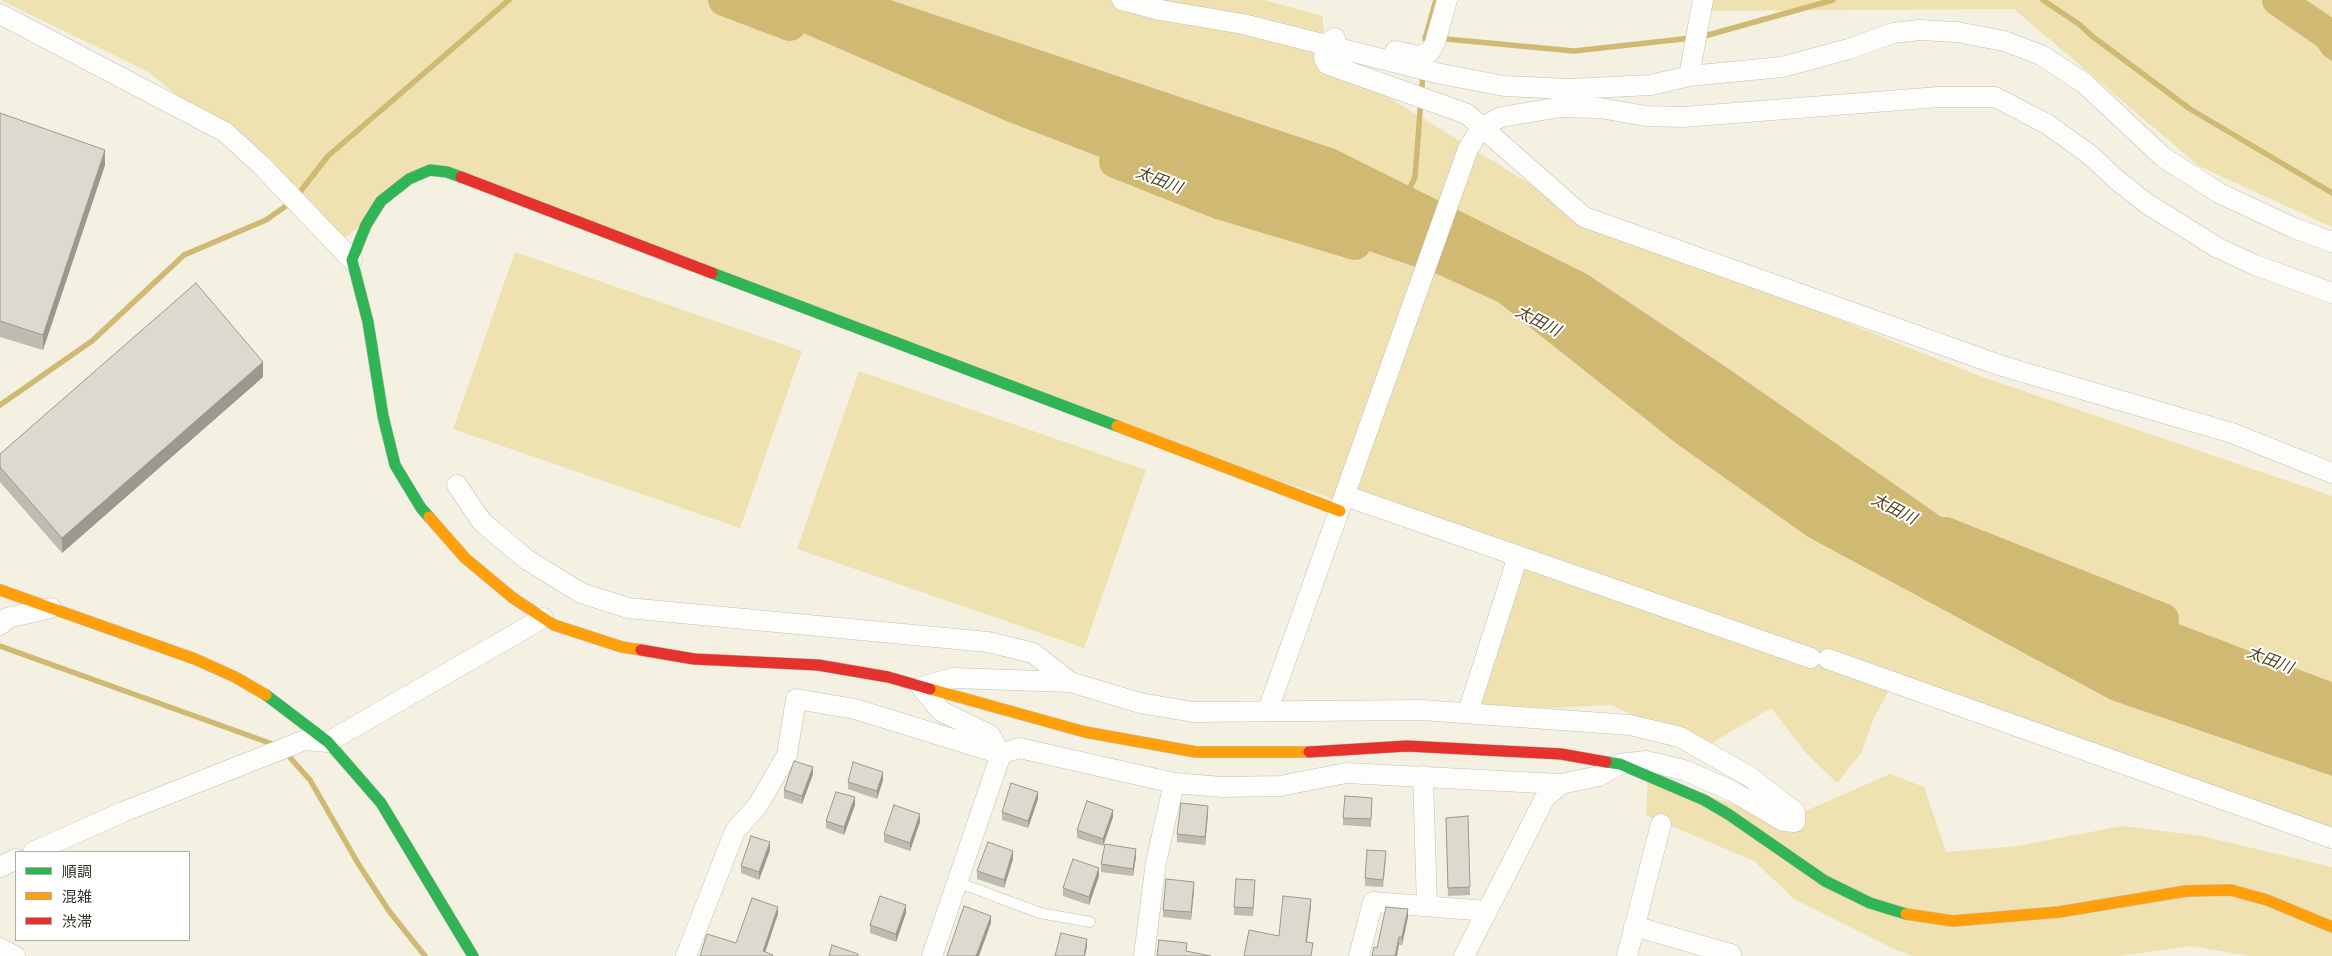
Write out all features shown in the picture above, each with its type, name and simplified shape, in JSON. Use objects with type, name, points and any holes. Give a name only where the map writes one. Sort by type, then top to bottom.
[{"type":"street","points":[[1122,0],[1160,10],[1243,24],[1441,74],[1504,86],[1589,88],[1651,84],[1689,76],[1782,67],[1849,50],[1893,33],[1920,30],[1957,32],[2004,42],[2041,55],[2084,83],[2163,157],[2219,193],[2294,228],[2332,242]]},
{"type":"street","points":[[1325,45],[1335,38],[1419,56],[1430,52],[1447,0]]},
{"type":"street","points":[[1689,76],[1703,0]]},
{"type":"street","points":[[0,14],[224,132],[268,172],[352,260],[368,322],[382,416],[396,465],[421,508],[465,558],[513,598],[554,625],[622,647],[694,659],[818,665],[888,676],[921,687],[1084,732],[1196,752],[1316,752],[1407,746],[1561,754],[1620,764],[1704,800],[1728,814],[1825,881],[1870,903],[1910,914],[1954,921],[2059,912],[2186,892],[2231,890],[2267,900],[2332,927]]},
{"type":"street","points":[[1325,45],[1324,58],[1327,64],[1467,114],[1584,217],[2002,366],[2232,433],[2332,473]]},
{"type":"street","points":[[1268,710],[1468,149],[1481,128],[1501,117],[1561,106],[1600,108],[1646,116],[1683,117],[1939,97],[1995,97],[2047,124],[2090,155],[2146,203],[2218,248],[2254,266],[2332,293]]},
{"type":"street","points":[[352,260],[366,225],[381,200],[409,179],[430,170],[446,172],[1345,496],[1820,658],[2332,838]]},
{"type":"street","points":[[457,485],[482,522],[526,559],[581,593],[628,608],[988,642],[1033,653],[1070,682]]},
{"type":"street","points":[[1468,712],[1518,556]]},
{"type":"street","points":[[0,590],[195,659],[235,677],[298,718],[328,742],[381,803],[468,953]]},
{"type":"street","points":[[0,625],[7,618],[51,608]]},
{"type":"street","points":[[34,851],[123,812],[305,740],[328,742],[543,618]]},
{"type":"street","points":[[686,956],[735,831],[758,805],[787,755],[796,699],[855,709],[1001,754],[1019,748],[1174,784],[1222,787],[1280,786],[1346,773],[1561,784],[1598,776],[1620,764],[1646,762],[1684,770],[1732,791],[1783,820],[1795,822],[1795,812],[1750,777],[1680,737],[1630,725],[1422,710],[1192,712],[1140,703],[1070,682],[953,678],[921,687]]},
{"type":"street","points":[[921,687],[941,711],[990,735],[1001,754],[932,956]]},
{"type":"street","points":[[1423,776],[1427,906]]},
{"type":"street","points":[[1144,956],[1156,862],[1174,784]]},
{"type":"street","points":[[1464,956],[1545,798],[1561,784]]},
{"type":"street","points":[[1627,956],[1661,824]]},
{"type":"street","points":[[0,867],[15,860]]},
{"type":"street","points":[[1359,956],[1373,902],[1487,911]]},
{"type":"street","points":[[1634,926],[1731,954],[1730,956]]},
{"type":"street","points":[[0,948],[16,956]]},
{"type":"lane","points":[[957,882],[1040,913],[1090,922]]},
{"type":"shaded area","points":[[0,0],[727,0],[1006,121],[1157,179],[1439,275],[1498,302],[1677,444],[1808,537],[2111,700],[2332,776],[2332,831],[1892,684],[1874,718],[1861,753],[1837,783],[1807,754],[1771,708],[1702,749],[1612,705],[1468,712],[1516,560],[1122,428],[430,170],[337,244],[246,151],[147,71]]},
{"type":"shaded area","points":[[891,0],[1264,0],[1323,16],[1324,58],[1584,217],[1982,377],[2332,496],[2332,682],[1989,550],[1729,369],[1587,274],[1335,149]]},
{"type":"shaded area","points":[[1702,0],[2332,0],[2332,227],[2199,166],[2014,9],[1700,11]]},
{"type":"shaded area","points":[[515,252],[802,351],[740,528],[453,429]]},
{"type":"shaded area","points":[[859,371],[1146,470],[1084,648],[797,549]]},
{"type":"shaded area","points":[[1890,774],[1924,787],[1946,852],[2018,846],[2122,826],[2201,836],[2332,867],[2332,956],[2249,956],[2191,946],[2120,956],[1913,956],[1892,948],[1794,899],[1754,861],[1646,815],[1648,776],[1783,821]]},
{"type":"water","points":[[727,0],[891,0],[1335,149],[1587,274],[1729,369],[1989,550],[2332,682],[2332,776],[2111,700],[1808,537],[1677,444],[1498,302],[1439,275],[1157,179],[1006,121]]},
{"type":"water","points":[[2295,12],[2332,36],[2332,61],[2323,55]]},
{"type":"building","points":[[0,113],[105,150],[43,335],[0,321]]},
{"type":"building","points":[[196,283],[263,362],[62,538],[0,467],[0,454]]},
{"type":"building","points":[[794,761],[813,767],[802,796],[784,790]]},
{"type":"building","points":[[853,762],[883,772],[877,791],[848,782]]},
{"type":"building","points":[[1011,783],[1038,792],[1028,821],[1002,812]]},
{"type":"building","points":[[836,792],[855,797],[844,827],[826,821]]},
{"type":"building","points":[[1345,796],[1372,798],[1371,819],[1343,818]]},
{"type":"building","points":[[1087,801],[1113,810],[1103,839],[1077,830]]},
{"type":"building","points":[[1181,803],[1208,806],[1205,837],[1177,834]]},
{"type":"building","points":[[894,805],[920,814],[910,843],[884,834]]},
{"type":"building","points":[[1468,816],[1470,887],[1448,888],[1446,818]]},
{"type":"building","points":[[751,836],[770,842],[759,872],[741,866]]},
{"type":"building","points":[[988,842],[1013,851],[1004,880],[977,871]]},
{"type":"building","points":[[1105,844],[1136,849],[1133,869],[1101,864]]},
{"type":"building","points":[[1367,850],[1386,851],[1383,880],[1365,878]]},
{"type":"building","points":[[1073,859],[1099,868],[1089,897],[1063,888]]},
{"type":"building","points":[[1166,879],[1194,882],[1191,912],[1163,910]]},
{"type":"building","points":[[1236,879],[1255,880],[1253,908],[1234,907]]},
{"type":"building","points":[[880,896],[906,905],[896,934],[870,925]]},
{"type":"building","points":[[1283,896],[1311,899],[1306,942],[1313,943],[1311,956],[1244,956],[1249,930],[1279,936]]},
{"type":"building","points":[[752,898],[778,907],[763,951],[773,955],[700,956],[707,934],[736,943]]},
{"type":"building","points":[[964,906],[991,916],[976,956],[947,956]]},
{"type":"building","points":[[1386,907],[1408,909],[1402,937],[1399,937],[1395,956],[1372,956],[1374,947],[1377,948]]},
{"type":"building","points":[[1061,933],[1087,939],[1084,956],[1055,956]]},
{"type":"building","points":[[1159,940],[1187,943],[1186,951],[1211,956],[1157,956]]},
{"type":"building","points":[[832,945],[858,954],[858,956],[829,956]]},
{"type":"waterway","points":[[0,405],[92,341],[184,255],[266,220],[293,201],[328,156],[509,0]]},
{"type":"waterway","name":"太田川","points":[[724,0],[790,25]]},
{"type":"waterway","points":[[1425,39],[1436,0]]},
{"type":"waterway","points":[[1701,37],[1833,0]]},
{"type":"waterway","points":[[2043,0],[2080,25],[2190,109],[2332,193]]},
{"type":"waterway","points":[[2278,0],[2332,37]]},
{"type":"waterway","points":[[1425,37],[1574,51],[1692,38]]},
{"type":"waterway","points":[[1408,192],[1415,177],[1423,73]]},
{"type":"waterway","name":"太田川","points":[[1115,162],[1218,203],[1355,244]]},
{"type":"waterway","name":"太田川","points":[[1946,533],[2163,619]]},
{"type":"waterway","points":[[0,646],[278,746]]},
{"type":"waterway","points":[[285,752],[310,780],[359,865],[389,911],[425,956]]},
{"type":"traffic: fast","points":[[429,517],[421,508],[395,465],[383,416],[368,322],[352,260],[366,225],[381,201],[409,179],[430,170],[447,172],[461,177]]},
{"type":"traffic: fast","points":[[712,273],[1117,426]]},
{"type":"traffic: fast","points":[[266,695],[328,742],[381,803],[473,956]]},
{"type":"traffic: fast","points":[[1606,762],[1620,764],[1704,800],[1728,814],[1825,881],[1870,903],[1906,914]]},
{"type":"traffic: slow","points":[[1117,426],[1340,511]]},
{"type":"traffic: slow","points":[[429,517],[465,558],[513,598],[554,625],[622,647],[641,650]]},
{"type":"traffic: slow","points":[[0,590],[195,659],[235,677],[266,695]]},
{"type":"traffic: slow","points":[[930,689],[1085,732],[1196,752],[1309,752]]},
{"type":"traffic: slow","points":[[1906,914],[1953,921],[2059,912],[2186,891],[2231,890],[2267,900],[2332,927]]},
{"type":"traffic: jam","points":[[461,177],[712,273]]},
{"type":"traffic: jam","points":[[641,650],[694,659],[818,665],[888,677],[930,689]]},
{"type":"traffic: jam","points":[[1309,752],[1407,746],[1561,754],[1606,762]]}]
